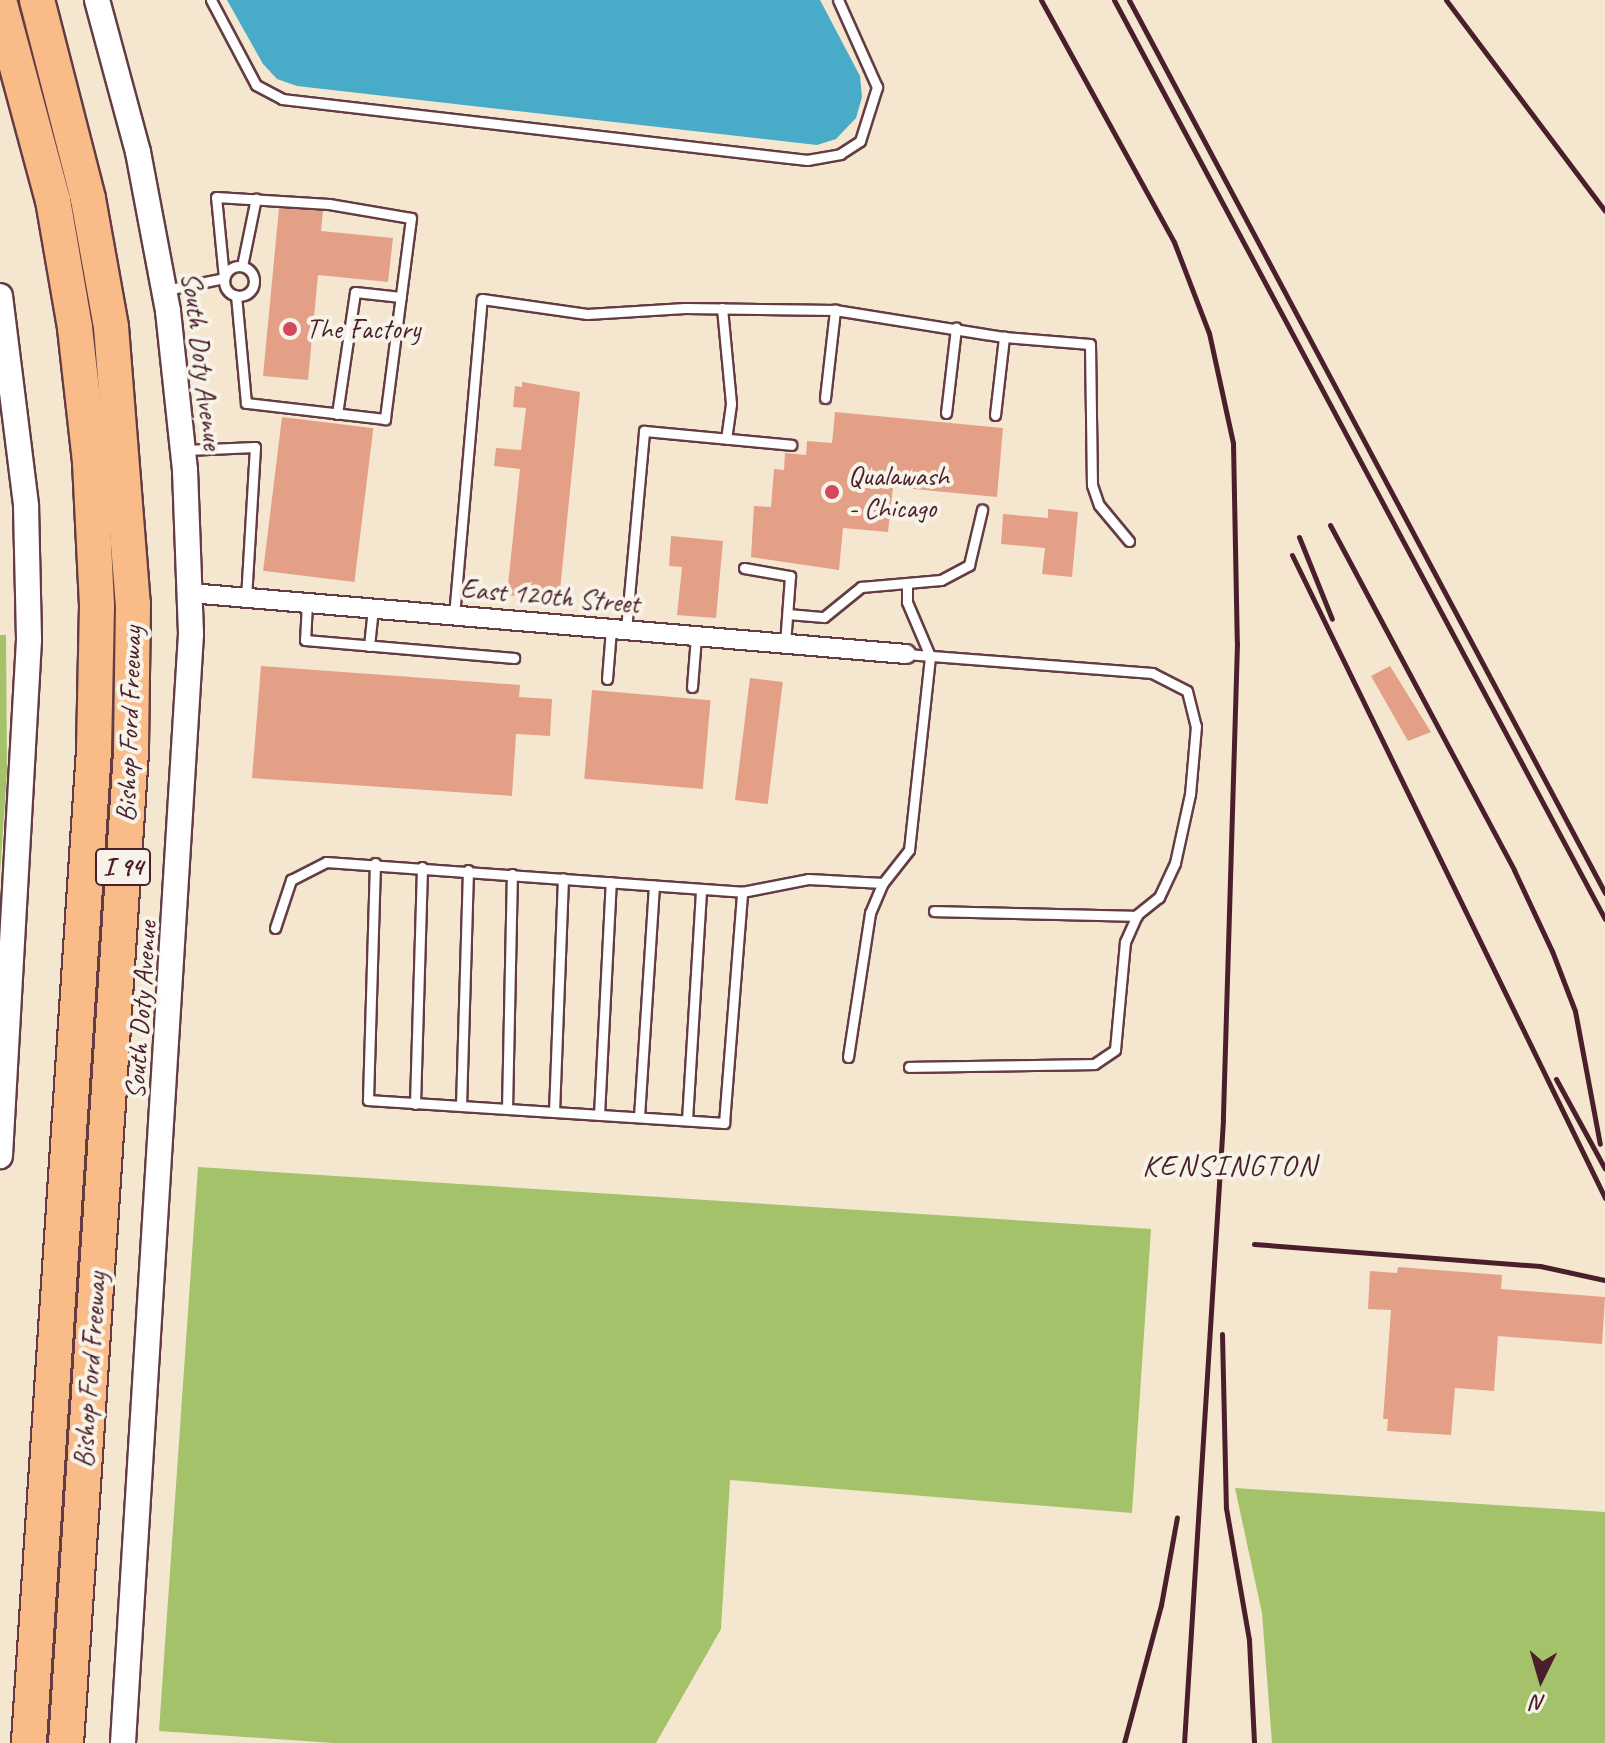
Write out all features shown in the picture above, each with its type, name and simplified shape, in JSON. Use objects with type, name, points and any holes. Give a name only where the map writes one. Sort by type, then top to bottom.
[{"type":"highway","name":"Bishop Ford Freeway","points":[[37,0],[88,199],[111,327],[133,604],[131,752],[66,1743]]},
{"type":"highway","name":"Bishop Ford Freeway","points":[[0,4],[53,200],[75,328],[90,462],[97,606],[94,750],[29,1743]]},
{"type":"street","name":"South Doty Avenue","points":[[97,0],[138,152],[164,290],[184,450],[190,593],[174,961],[123,1743]]},
{"type":"street","points":[[0,296],[18,421],[29,626],[0,1156]]},
{"type":"street","name":"East 120th Street","points":[[190,593],[906,654]]},
{"type":"lane","points":[[211,0],[256,85],[282,99],[807,160],[840,154],[860,141],[877,87],[838,0]]},
{"type":"lane","points":[[216,197],[256,198],[411,218],[385,419],[246,403],[236,295],[224,278],[216,197]]},
{"type":"lane","points":[[242,266],[256,198]]},
{"type":"lane","points":[[164,290],[224,278],[229,270],[242,266]]},
{"type":"lane","points":[[236,295],[245,294],[253,284],[252,275],[242,266]]},
{"type":"lane","points":[[337,414],[355,292],[401,297]]},
{"type":"lane","points":[[454,616],[482,299],[587,314],[722,308],[835,310],[1004,337],[1090,344],[1092,485],[1099,505],[1129,541]]},
{"type":"lane","points":[[722,308],[731,404],[726,439]]},
{"type":"lane","points":[[825,398],[835,310]]},
{"type":"lane","points":[[946,413],[956,328]]},
{"type":"lane","points":[[995,415],[1004,337]]},
{"type":"lane","points":[[607,679],[618,630],[644,431],[791,445]]},
{"type":"lane","points":[[184,450],[255,447],[246,598]]},
{"type":"lane","points":[[788,614],[824,617],[861,587],[907,586],[941,580],[969,565],[982,510]]},
{"type":"lane","points":[[744,568],[790,576],[785,644]]},
{"type":"lane","points":[[848,1057],[870,913],[883,883],[909,850],[930,656],[907,602],[907,586]]},
{"type":"lane","points":[[307,603],[305,640],[514,658]]},
{"type":"lane","points":[[369,646],[373,609]]},
{"type":"lane","points":[[692,687],[696,636]]},
{"type":"lane","points":[[906,654],[1152,673],[1187,691],[1196,726],[1190,794],[1175,863],[1159,897],[1137,916],[1125,942],[1115,1050],[1094,1064],[909,1067]]},
{"type":"lane","points":[[275,928],[291,880],[326,862],[375,863],[742,892],[808,879],[883,883]]},
{"type":"lane","points":[[375,863],[368,1100],[415,1104],[724,1123],[742,892]]},
{"type":"lane","points":[[415,1104],[422,867]]},
{"type":"lane","points":[[461,1106],[468,870]]},
{"type":"lane","points":[[507,1109],[512,874]]},
{"type":"lane","points":[[554,1112],[563,878]]},
{"type":"lane","points":[[599,1115],[611,882]]},
{"type":"lane","points":[[639,1117],[654,885]]},
{"type":"lane","points":[[687,1120],[701,889]]},
{"type":"lane","points":[[934,911],[1137,916]]},
{"type":"green space","points":[[0,635],[6,635],[7,771],[0,875]]},
{"type":"green space","points":[[198,1167],[1151,1229],[1132,1513],[730,1480],[721,1629],[656,1743],[334,1743],[159,1731]]},
{"type":"green space","points":[[1235,1488],[1605,1512],[1605,1743],[1272,1743],[1262,1613]]},
{"type":"water","points":[[227,0],[820,0],[860,76],[862,97],[856,118],[836,139],[817,145],[297,86],[277,79],[263,64]]},
{"type":"building","name":"The Factory","points":[[279,208],[323,211],[321,231],[393,238],[388,282],[318,275],[308,380],[263,376]]},
{"type":"building","points":[[522,382],[580,392],[559,600],[507,595],[520,469],[494,466],[496,448],[521,450],[526,408],[513,407],[515,386],[522,387]]},
{"type":"building","name":"Qualawash - Chicago","points":[[835,412],[1003,428],[997,497],[893,487],[888,532],[843,528],[839,570],[751,557],[754,506],[771,507],[774,469],[784,470],[785,453],[806,455],[807,441],[832,443]]},
{"type":"building","points":[[282,417],[373,428],[354,582],[263,571]]},
{"type":"building","points":[[1048,509],[1078,512],[1072,577],[1042,574],[1045,548],[1001,544],[1003,514],[1048,518]]},
{"type":"building","points":[[671,536],[723,541],[716,618],[677,615],[682,567],[669,566]]},
{"type":"building","points":[[261,666],[520,685],[519,697],[552,699],[550,736],[516,734],[512,796],[252,778]]},
{"type":"building","points":[[1390,666],[1431,732],[1408,741],[1371,676]]},
{"type":"building","points":[[750,678],[783,682],[768,804],[735,800]]},
{"type":"building","points":[[592,690],[711,700],[703,789],[584,779]]},
{"type":"building","points":[[1398,1267],[1502,1275],[1501,1289],[1605,1297],[1602,1344],[1498,1336],[1494,1391],[1455,1388],[1451,1435],[1387,1431],[1388,1419],[1383,1419],[1391,1310],[1368,1309],[1370,1271],[1397,1273]]},
{"type":"railway","points":[[1041,0],[1174,242],[1209,333],[1233,443],[1237,643],[1223,1120],[1184,1743]]},
{"type":"railway","points":[[1114,0],[1605,919]]},
{"type":"railway","points":[[1129,0],[1605,893]]},
{"type":"railway","points":[[1446,0],[1605,211]]},
{"type":"railway","points":[[1330,525],[1514,870],[1552,951],[1575,1011],[1600,1144]]},
{"type":"railway","points":[[1299,537],[1332,619]]},
{"type":"railway","points":[[1292,555],[1605,1198]]},
{"type":"railway","points":[[1556,1079],[1605,1169]]},
{"type":"railway","points":[[1254,1244],[1540,1266],[1605,1280]]},
{"type":"railway","points":[[1222,1334],[1226,1508],[1249,1640],[1254,1743]]},
{"type":"railway","points":[[1124,1743],[1161,1605],[1177,1517]]},
{"type":"place","name":"The Factory","points":[[290,329]]},
{"type":"place","name":"Qualawash - Chicago","points":[[832,492]]},
{"type":"district","name":"KENSINGTON","points":[[1230,1165]]}]
